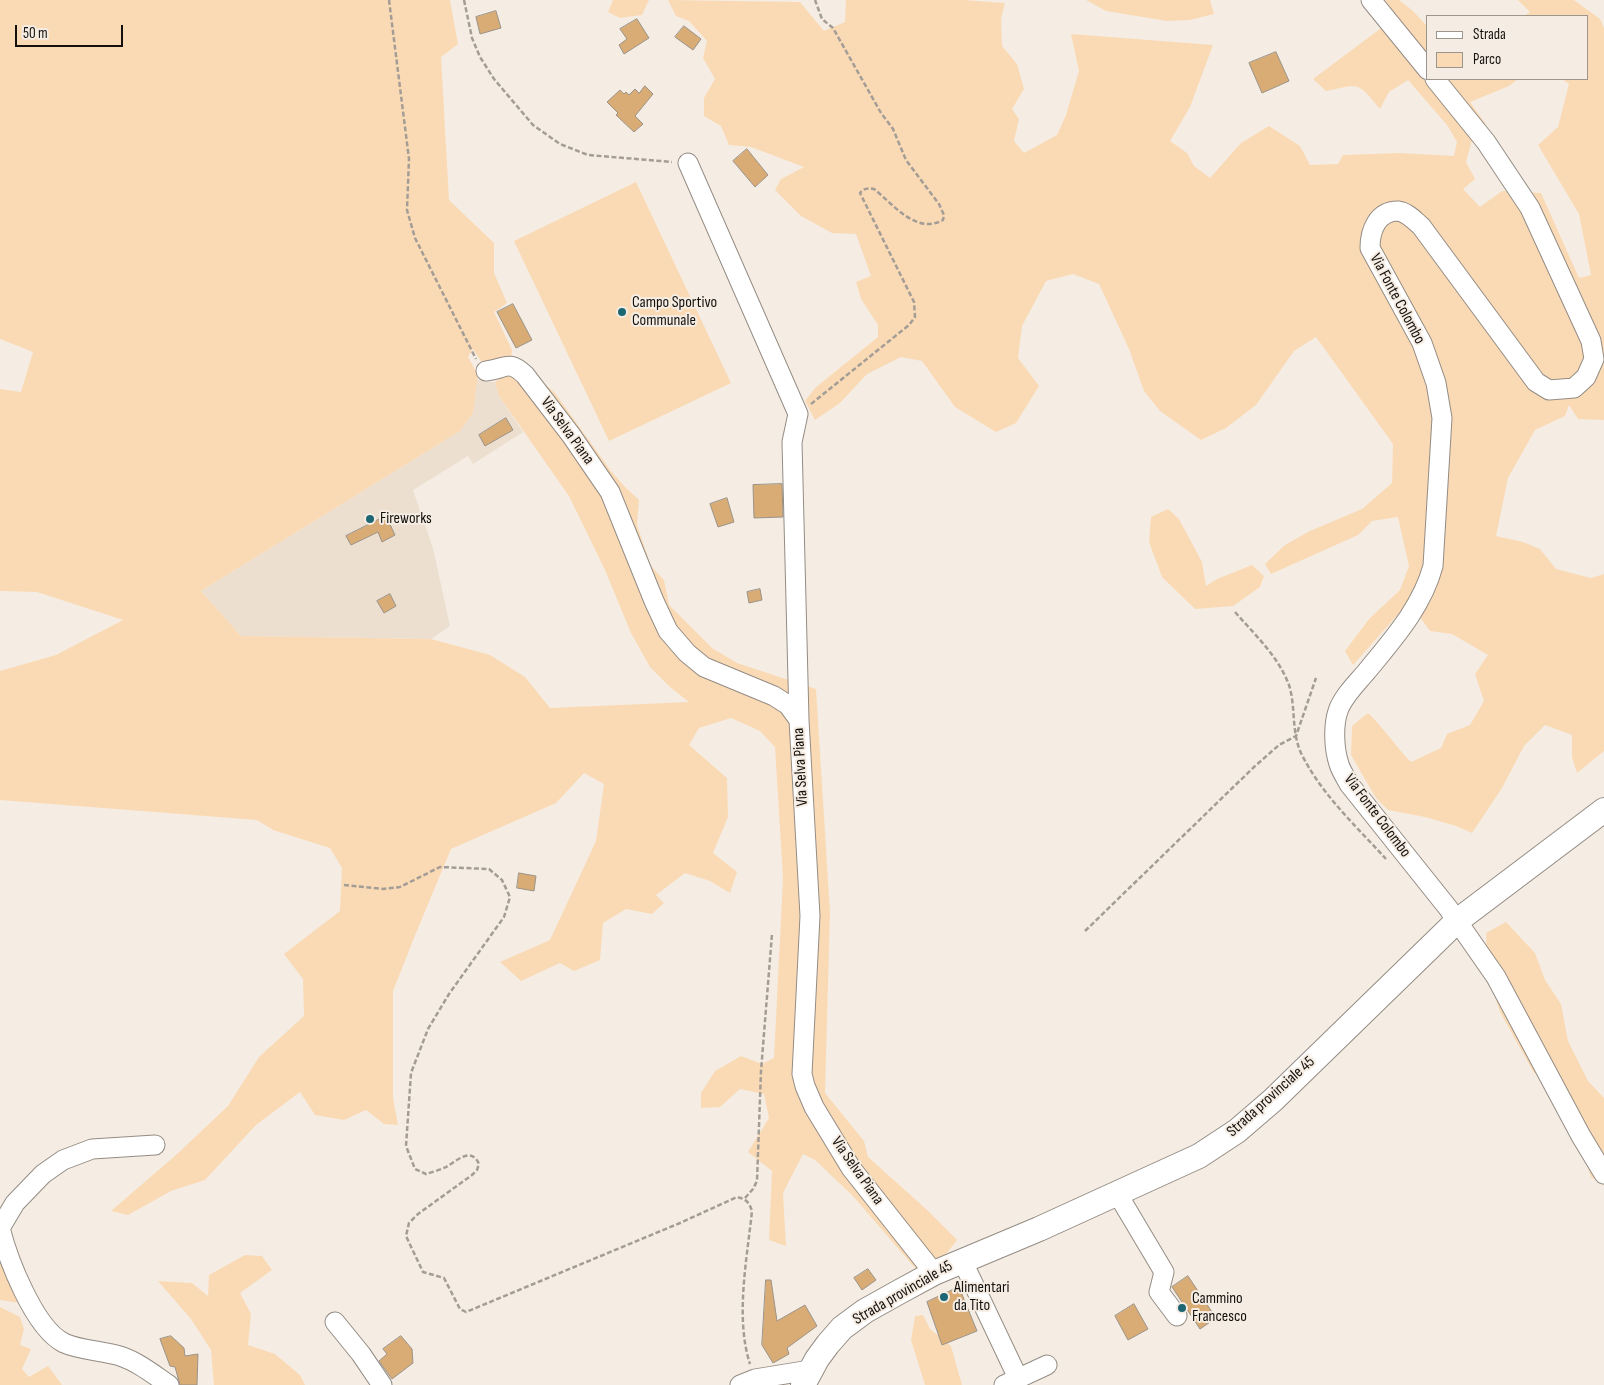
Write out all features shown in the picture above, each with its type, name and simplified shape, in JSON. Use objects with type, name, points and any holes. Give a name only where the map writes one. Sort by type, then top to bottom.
[{"type":"main road","name":"Strada provinciale 45","points":[[806,1377],[828,1344],[842,1328],[865,1312],[934,1272],[1039,1229],[1199,1156],[1237,1131],[1273,1100],[1457,921],[1604,810]]},
{"type":"street","points":[[1371,0],[1426,68]]},
{"type":"street","name":"Via Fonte Colombo","points":[[1436,80],[1486,142],[1530,208],[1591,341],[1594,359],[1586,376],[1574,388],[1549,390],[1536,382],[1421,226],[1398,211],[1387,214],[1376,222],[1370,234],[1370,248],[1422,343],[1436,383],[1442,418],[1433,566],[1428,583],[1415,608],[1397,634],[1344,698],[1338,712],[1335,745],[1339,764],[1353,790],[1457,921]]},
{"type":"street","points":[[688,163],[798,414],[792,442],[799,720]]},
{"type":"street","name":"Via Selva Piana","points":[[494,370],[517,368],[525,375],[571,435],[610,492],[668,631],[687,653],[704,667],[774,696],[788,705],[799,720],[810,916],[802,1074],[814,1107],[851,1168],[934,1272]]},
{"type":"street","points":[[1457,921],[1496,977],[1581,1136],[1604,1174]]},
{"type":"street","points":[[155,1145],[92,1149],[63,1160],[43,1174],[15,1203],[0,1228],[5,1247],[22,1289],[45,1327],[64,1342],[121,1357],[141,1366],[169,1385]]},
{"type":"street","points":[[1117,1193],[1164,1272],[1159,1292],[1176,1316]]},
{"type":"street","points":[[962,1260],[1011,1381],[1047,1365]]},
{"type":"street","points":[[335,1322],[361,1354],[382,1385]]},
{"type":"street","points":[[748,1382],[806,1377]]},
{"type":"path","points":[[389,0],[409,159],[407,210],[416,238],[480,366],[494,370]]},
{"type":"path","points":[[464,0],[472,38],[480,57],[494,79],[533,125],[560,144],[588,155],[688,163]]},
{"type":"path","points":[[798,414],[910,325],[915,317],[914,302],[860,193],[868,188],[874,189],[902,214],[916,222],[930,225],[937,224],[943,220],[944,215],[940,204],[906,160],[893,129],[881,113],[833,28],[822,19],[815,0]]},
{"type":"path","points":[[1084,931],[1254,767],[1279,745],[1296,736],[1316,678]]},
{"type":"path","points":[[344,885],[383,889],[400,887],[440,867],[489,869],[502,880],[510,898],[504,916],[449,994],[428,1029],[411,1074],[406,1146],[415,1169],[426,1174],[445,1168],[465,1155],[477,1158],[479,1164],[477,1170],[472,1175],[418,1214],[409,1223],[406,1236],[422,1272],[444,1278],[460,1308],[466,1312],[680,1223],[737,1197],[745,1198],[750,1203],[752,1211],[744,1285],[743,1336],[748,1358],[748,1382]]},
{"type":"path","points":[[745,1198],[757,1181],[760,1071],[772,934]]},
{"type":"shaded area","name":"Fireworks","points":[[477,380],[495,382],[499,396],[523,432],[473,464],[468,456],[413,490],[433,548],[450,626],[431,639],[241,636],[201,591],[460,431],[473,413]]},
{"type":"green space","points":[[0,0],[450,0],[458,44],[441,57],[449,200],[494,243],[494,273],[507,303],[494,312],[512,350],[511,358],[486,369],[473,349],[468,357],[478,375],[473,413],[460,431],[201,591],[241,636],[431,639],[490,655],[525,677],[550,708],[689,702],[670,687],[650,667],[631,633],[605,570],[569,496],[499,396],[495,382],[511,371],[529,370],[555,393],[611,471],[639,500],[637,525],[651,566],[664,580],[669,605],[712,648],[737,663],[816,689],[830,912],[825,1093],[864,1141],[868,1157],[925,1208],[957,1240],[946,1254],[915,1268],[852,1195],[815,1160],[803,1154],[783,1193],[786,1246],[769,1240],[772,1171],[748,1152],[769,1118],[764,1094],[740,1089],[720,1107],[701,1108],[701,1093],[715,1071],[741,1056],[762,1064],[774,1058],[783,878],[775,747],[760,731],[731,718],[699,728],[689,745],[727,778],[728,817],[713,853],[737,872],[730,893],[710,881],[685,873],[656,895],[664,903],[652,914],[626,909],[603,923],[600,960],[574,971],[560,963],[521,981],[500,962],[550,940],[596,841],[604,784],[584,773],[556,803],[451,849],[393,991],[393,1098],[398,1125],[384,1124],[366,1110],[344,1120],[315,1115],[300,1092],[256,1125],[205,1180],[171,1191],[128,1215],[111,1211],[176,1155],[228,1106],[259,1057],[304,1016],[303,979],[284,954],[340,911],[342,868],[330,848],[273,830],[257,820],[0,800],[0,671],[56,655],[123,620],[37,592],[0,591],[0,389],[21,392],[33,352],[0,339]]},
{"type":"green space","points":[[613,0],[649,0],[642,15],[620,18],[608,12]]},
{"type":"green space","points":[[668,0],[800,2],[824,31],[845,22],[846,0],[964,0],[1005,3],[1001,19],[1002,46],[1017,64],[1024,89],[1012,109],[1019,119],[1014,141],[1024,153],[1057,135],[1066,115],[1079,71],[1071,34],[1213,45],[1190,107],[1170,141],[1187,153],[1194,166],[1210,178],[1241,143],[1269,126],[1300,146],[1310,165],[1338,164],[1343,155],[1399,153],[1454,156],[1457,142],[1447,125],[1408,80],[1389,92],[1380,109],[1362,89],[1352,86],[1326,91],[1313,79],[1396,17],[1385,0],[1399,0],[1426,25],[1426,80],[1517,80],[1509,86],[1470,102],[1485,123],[1472,140],[1466,162],[1475,179],[1463,189],[1480,207],[1502,191],[1541,193],[1579,278],[1591,275],[1579,214],[1538,145],[1558,127],[1569,84],[1563,80],[1589,80],[1589,15],[1526,15],[1530,12],[1518,0],[1574,0],[1600,19],[1604,28],[1604,420],[1578,419],[1569,405],[1565,416],[1535,430],[1508,478],[1496,536],[1523,542],[1540,549],[1556,569],[1591,578],[1604,574],[1604,751],[1577,773],[1572,757],[1572,735],[1545,725],[1524,746],[1502,788],[1472,833],[1425,817],[1388,810],[1376,798],[1351,755],[1352,726],[1368,713],[1411,762],[1441,748],[1447,734],[1470,725],[1484,701],[1475,674],[1488,655],[1452,634],[1430,631],[1409,602],[1353,665],[1345,651],[1369,619],[1400,590],[1409,566],[1398,517],[1372,521],[1358,535],[1271,574],[1265,564],[1285,545],[1310,531],[1362,509],[1392,483],[1393,444],[1316,337],[1294,351],[1256,405],[1226,428],[1201,440],[1160,411],[1144,391],[1129,349],[1099,284],[1073,274],[1046,281],[1022,326],[1018,358],[1039,386],[1016,423],[996,432],[955,407],[922,361],[901,357],[867,374],[840,403],[815,420],[805,401],[815,388],[878,337],[878,325],[861,299],[856,282],[871,276],[856,234],[832,233],[801,216],[775,190],[781,179],[804,167],[751,147],[729,145],[721,126],[704,116],[704,98],[715,79],[703,58],[707,41],[689,21],[676,16]]},
{"type":"green space","points":[[1086,0],[1210,0],[1214,14],[1190,20],[1167,21],[1106,11]]},
{"type":"green space","name":"Campo Sportivo Communale","points":[[636,182],[731,383],[609,441],[514,241]]},
{"type":"green space","points":[[1168,509],[1179,519],[1202,562],[1206,586],[1217,579],[1252,565],[1264,576],[1260,587],[1233,606],[1195,609],[1162,577],[1149,542],[1151,517]]},
{"type":"green space","points":[[1506,922],[1535,953],[1545,980],[1561,1004],[1568,1041],[1588,1081],[1604,1098],[1604,1185],[1591,1177],[1584,1156],[1548,1076],[1534,1073],[1500,1012],[1488,975],[1486,933]]},
{"type":"green space","points":[[245,1255],[262,1256],[272,1270],[240,1293],[251,1314],[248,1345],[275,1354],[300,1375],[305,1385],[214,1385],[211,1350],[191,1319],[158,1281],[192,1283],[208,1296],[209,1275]]},
{"type":"green space","points":[[0,1264],[7,1267],[27,1304],[0,1300]]},
{"type":"green space","points":[[0,1307],[20,1317],[24,1329],[20,1345],[31,1349],[22,1369],[29,1377],[48,1366],[62,1385],[0,1385]]},
{"type":"green space","points":[[923,1315],[930,1329],[951,1346],[962,1385],[925,1385],[911,1340],[915,1316]]},
{"type":"building","points":[[496,11],[501,28],[480,34],[476,17]]},
{"type":"building","points":[[637,19],[649,38],[624,54],[619,45],[627,39],[620,29]]},
{"type":"building","points":[[684,26],[701,39],[693,50],[675,37]]},
{"type":"building","points":[[1276,52],[1289,81],[1262,93],[1249,63]]},
{"type":"building","points":[[645,86],[653,94],[635,116],[643,124],[634,132],[616,115],[618,113],[607,102],[620,90],[624,94],[626,92],[629,95],[635,89],[639,93]]},
{"type":"building","points":[[747,149],[768,175],[755,187],[733,161]]},
{"type":"building","points":[[513,304],[532,340],[516,348],[497,312]]},
{"type":"building","points":[[506,418],[513,430],[485,446],[479,435]]},
{"type":"building","points":[[782,484],[783,517],[754,518],[753,485]]},
{"type":"building","points":[[727,498],[734,522],[718,527],[710,504]]},
{"type":"building","points":[[386,516],[395,535],[382,542],[378,532],[351,545],[346,536]]},
{"type":"building","points":[[760,589],[762,600],[749,603],[747,592]]},
{"type":"building","points":[[390,594],[396,606],[384,613],[377,601]]},
{"type":"building","points":[[519,873],[536,876],[534,891],[517,888]]},
{"type":"building","points":[[868,1269],[876,1280],[862,1290],[854,1278]]},
{"type":"building","points":[[1188,1276],[1216,1318],[1200,1329],[1172,1287]]},
{"type":"building","points":[[766,1280],[771,1280],[777,1321],[805,1305],[817,1326],[787,1348],[789,1354],[773,1363],[762,1345]]},
{"type":"building","points":[[959,1287],[977,1331],[942,1345],[927,1302]]},
{"type":"building","points":[[1134,1304],[1148,1329],[1128,1340],[1115,1316]]},
{"type":"building","points":[[171,1336],[184,1348],[185,1356],[198,1354],[197,1385],[180,1385],[175,1367],[170,1366],[160,1339]]},
{"type":"building","points":[[401,1336],[412,1349],[413,1363],[392,1379],[379,1361],[387,1354],[383,1349]]},
{"type":"place","name":"Campo Sportivo Communale","points":[[622,312]]},
{"type":"place","name":"Fireworks","points":[[370,519]]},
{"type":"place","name":"Alimentari da Tito","points":[[944,1297]]},
{"type":"place","name":"Cammino Francesco","points":[[1182,1308]]}]
